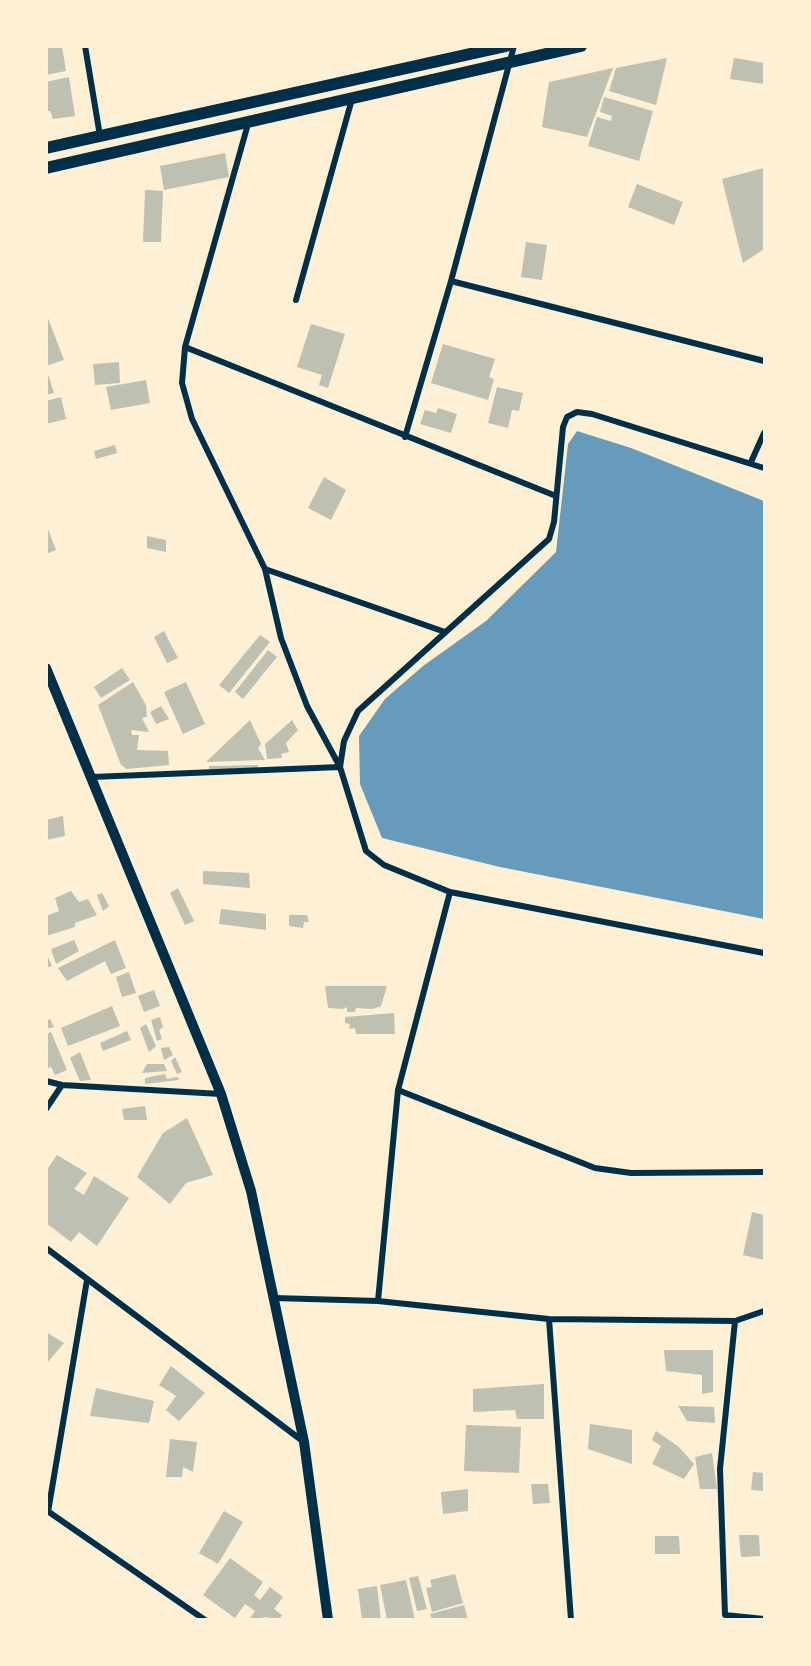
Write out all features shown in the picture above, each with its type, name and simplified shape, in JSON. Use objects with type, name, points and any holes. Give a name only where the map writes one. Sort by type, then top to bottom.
[{"type":"main road","points":[[46,148],[506,46]]},
{"type":"main road","points":[[46,168],[248,124],[581,46]]},
{"type":"street","points":[[85,46],[100,136]]},
{"type":"street","points":[[405,437],[451,280],[514,46]]},
{"type":"street","points":[[296,300],[352,99]]},
{"type":"street","points":[[248,124],[185,347],[182,383],[192,419],[264,569],[289,657],[307,706],[340,767],[356,827],[366,850],[384,865],[450,892],[765,953]]},
{"type":"street","points":[[451,280],[765,362]]},
{"type":"street","points":[[185,347],[556,496]]},
{"type":"street","points":[[340,767],[344,741],[358,711],[549,539],[563,427],[567,417],[577,412],[752,462],[765,468]]},
{"type":"street","points":[[752,462],[765,433]]},
{"type":"street","points":[[264,569],[445,632]]},
{"type":"street","points":[[46,668],[221,1094],[251,1191],[304,1443],[328,1620]]},
{"type":"street","points":[[92,777],[340,767]]},
{"type":"street","points":[[378,1301],[398,1090],[450,892]]},
{"type":"street","points":[[46,1081],[62,1085],[221,1094]]},
{"type":"street","points":[[46,1109],[62,1085]]},
{"type":"street","points":[[398,1090],[595,1168],[631,1173],[765,1172]]},
{"type":"street","points":[[46,1248],[304,1443]]},
{"type":"street","points":[[87,1280],[47,1511],[205,1620]]},
{"type":"street","points":[[274,1298],[378,1301],[549,1319],[735,1321],[765,1311]]},
{"type":"street","points":[[549,1319],[571,1620]]},
{"type":"street","points":[[735,1321],[720,1469],[725,1615],[765,1619]]},
{"type":"water","points":[[577,431],[631,448],[764,501],[764,919],[500,867],[382,838],[360,784],[359,736],[385,699],[423,666],[486,621],[556,552],[568,444]]},
{"type":"building","points":[[46,46],[62,46],[66,71],[46,75]]},
{"type":"building","points":[[667,58],[656,105],[609,91],[616,68]]},
{"type":"building","points":[[734,58],[764,63],[764,84],[730,79]]},
{"type":"building","points":[[613,68],[587,137],[542,127],[549,82]]},
{"type":"building","points":[[69,77],[75,116],[53,119],[50,111],[46,111],[46,82]]},
{"type":"building","points":[[604,97],[653,111],[639,161],[588,146],[597,117],[611,121],[612,116],[600,112]]},
{"type":"building","points":[[225,153],[229,177],[164,190],[160,166]]},
{"type":"building","points":[[764,168],[764,249],[743,263],[722,179]]},
{"type":"building","points":[[637,184],[683,202],[674,225],[628,207]]},
{"type":"building","points":[[145,190],[163,191],[161,242],[143,242]]},
{"type":"building","points":[[526,242],[547,245],[542,280],[521,277]]},
{"type":"building","points":[[46,313],[64,360],[46,366]]},
{"type":"building","points":[[311,324],[345,334],[328,388],[319,385],[322,375],[297,367]]},
{"type":"building","points":[[443,344],[495,359],[489,377],[494,379],[488,400],[431,383]]},
{"type":"building","points":[[119,362],[120,383],[95,385],[93,364]]},
{"type":"building","points":[[46,368],[54,393],[46,395]]},
{"type":"building","points":[[146,380],[150,403],[111,410],[106,387]]},
{"type":"building","points":[[497,387],[523,393],[519,411],[512,410],[508,428],[488,423]]},
{"type":"building","points":[[61,397],[66,419],[46,424],[46,401]]},
{"type":"building","points":[[438,408],[457,414],[451,433],[420,424],[425,410],[436,413]]},
{"type":"building","points":[[115,445],[117,453],[96,459],[94,451]]},
{"type":"building","points":[[324,477],[346,490],[331,520],[308,508]]},
{"type":"building","points":[[46,524],[56,550],[46,554]]},
{"type":"building","points":[[147,536],[166,540],[166,552],[147,548]]},
{"type":"building","points":[[164,631],[178,658],[167,663],[154,637]]},
{"type":"building","points":[[260,635],[270,642],[229,693],[219,685]]},
{"type":"building","points":[[268,650],[277,657],[243,699],[235,692]]},
{"type":"building","points":[[122,668],[130,680],[101,698],[94,687]]},
{"type":"building","points":[[133,682],[146,705],[147,717],[142,718],[149,732],[131,730],[132,735],[139,735],[137,750],[168,751],[169,765],[127,769],[121,765],[98,705]]},
{"type":"building","points":[[186,682],[205,724],[183,734],[164,692]]},
{"type":"building","points":[[161,706],[169,719],[156,724],[150,712]]},
{"type":"building","points":[[250,720],[261,744],[258,748],[265,760],[206,762]]},
{"type":"building","points":[[292,720],[298,730],[286,743],[289,752],[281,754],[282,758],[267,759],[265,744]]},
{"type":"building","points":[[258,765],[258,769],[209,770],[209,766]]},
{"type":"building","points":[[63,816],[65,836],[46,840],[46,820]]},
{"type":"building","points":[[203,871],[249,873],[250,888],[203,884]]},
{"type":"building","points":[[178,888],[194,921],[185,925],[170,893]]},
{"type":"building","points":[[71,891],[79,902],[88,899],[97,915],[75,923],[75,927],[46,936],[46,916],[59,911],[55,898]]},
{"type":"building","points":[[102,893],[109,906],[103,911],[97,895]]},
{"type":"building","points":[[221,909],[266,914],[266,930],[219,924]]},
{"type":"building","points":[[289,915],[307,915],[309,922],[304,922],[303,928],[289,926]]},
{"type":"building","points":[[74,940],[79,951],[56,964],[51,949]]},
{"type":"building","points":[[115,940],[126,968],[111,974],[105,961],[67,981],[58,968]]},
{"type":"building","points":[[46,953],[52,966],[46,968]]},
{"type":"building","points":[[129,972],[136,993],[122,997],[116,977]]},
{"type":"building","points":[[325,986],[387,986],[381,1006],[373,1009],[356,1008],[355,1012],[347,1012],[347,1007],[328,1008]]},
{"type":"building","points":[[154,990],[160,1006],[144,1012],[138,996]]},
{"type":"building","points":[[112,1006],[120,1026],[68,1046],[61,1028]]},
{"type":"building","points":[[394,1013],[395,1034],[356,1034],[355,1028],[349,1029],[350,1024],[345,1023],[345,1017]]},
{"type":"building","points":[[160,1017],[163,1027],[159,1030],[162,1039],[157,1041],[151,1020]]},
{"type":"building","points":[[50,1019],[54,1027],[46,1029],[46,1021]]},
{"type":"building","points":[[146,1024],[156,1046],[149,1052],[140,1028]]},
{"type":"building","points":[[127,1031],[131,1040],[103,1051],[100,1043]]},
{"type":"building","points":[[51,1032],[67,1070],[55,1075],[51,1067],[46,1069],[46,1034]]},
{"type":"building","points":[[169,1047],[173,1055],[164,1060],[161,1048]]},
{"type":"building","points":[[80,1052],[91,1080],[80,1081],[70,1058]]},
{"type":"building","points":[[175,1057],[182,1072],[177,1074],[171,1061]]},
{"type":"building","points":[[147,1064],[164,1064],[167,1071],[142,1073]]},
{"type":"building","points":[[165,1074],[167,1079],[178,1077],[179,1080],[145,1084],[145,1078]]},
{"type":"building","points":[[145,1106],[147,1120],[124,1120],[122,1109]]},
{"type":"building","points":[[187,1118],[213,1175],[186,1183],[170,1204],[137,1177],[163,1133]]},
{"type":"building","points":[[57,1155],[87,1173],[74,1189],[84,1195],[94,1176],[129,1198],[97,1246],[79,1232],[71,1242],[46,1223],[46,1171]]},
{"type":"building","points":[[752,1212],[764,1215],[764,1260],[743,1255]]},
{"type":"building","points":[[46,1332],[64,1343],[48,1362],[46,1361]]},
{"type":"building","points":[[664,1350],[713,1350],[713,1392],[702,1394],[702,1375],[666,1371]]},
{"type":"building","points":[[171,1366],[205,1393],[179,1421],[166,1410],[176,1396],[159,1385]]},
{"type":"building","points":[[544,1384],[544,1419],[517,1419],[515,1410],[473,1412],[473,1389]]},
{"type":"building","points":[[96,1388],[154,1401],[149,1423],[90,1416]]},
{"type":"building","points":[[678,1406],[714,1407],[715,1423],[687,1421]]},
{"type":"building","points":[[590,1424],[632,1430],[632,1464],[588,1449]]},
{"type":"building","points":[[466,1425],[521,1427],[519,1473],[464,1471]]},
{"type":"building","points":[[656,1431],[679,1447],[694,1464],[684,1479],[652,1464],[661,1446],[652,1440]]},
{"type":"building","points":[[170,1439],[197,1442],[193,1472],[183,1467],[182,1477],[166,1477]]},
{"type":"building","points":[[712,1453],[717,1489],[700,1489],[695,1457]]},
{"type":"building","points":[[753,1472],[764,1473],[764,1491],[751,1490]]},
{"type":"building","points":[[531,1484],[548,1484],[550,1503],[533,1504]]},
{"type":"building","points":[[468,1489],[468,1511],[443,1514],[441,1492]]},
{"type":"building","points":[[224,1511],[243,1522],[218,1564],[199,1553]]},
{"type":"building","points":[[739,1535],[759,1535],[760,1556],[741,1557]]},
{"type":"building","points":[[655,1536],[679,1536],[680,1554],[655,1554]]},
{"type":"building","points":[[230,1558],[263,1582],[254,1595],[260,1600],[270,1587],[283,1597],[274,1609],[282,1615],[279,1620],[266,1617],[249,1620],[255,1611],[245,1604],[235,1618],[203,1595]]},
{"type":"building","points":[[455,1574],[463,1603],[432,1612],[426,1588],[432,1587],[430,1580]]},
{"type":"building","points":[[418,1576],[427,1609],[417,1611],[409,1578]]},
{"type":"building","points":[[406,1580],[415,1620],[387,1620],[380,1585]]},
{"type":"building","points":[[377,1586],[381,1620],[362,1620],[358,1589]]},
{"type":"building","points":[[464,1605],[468,1620],[432,1620],[430,1614]]}]
